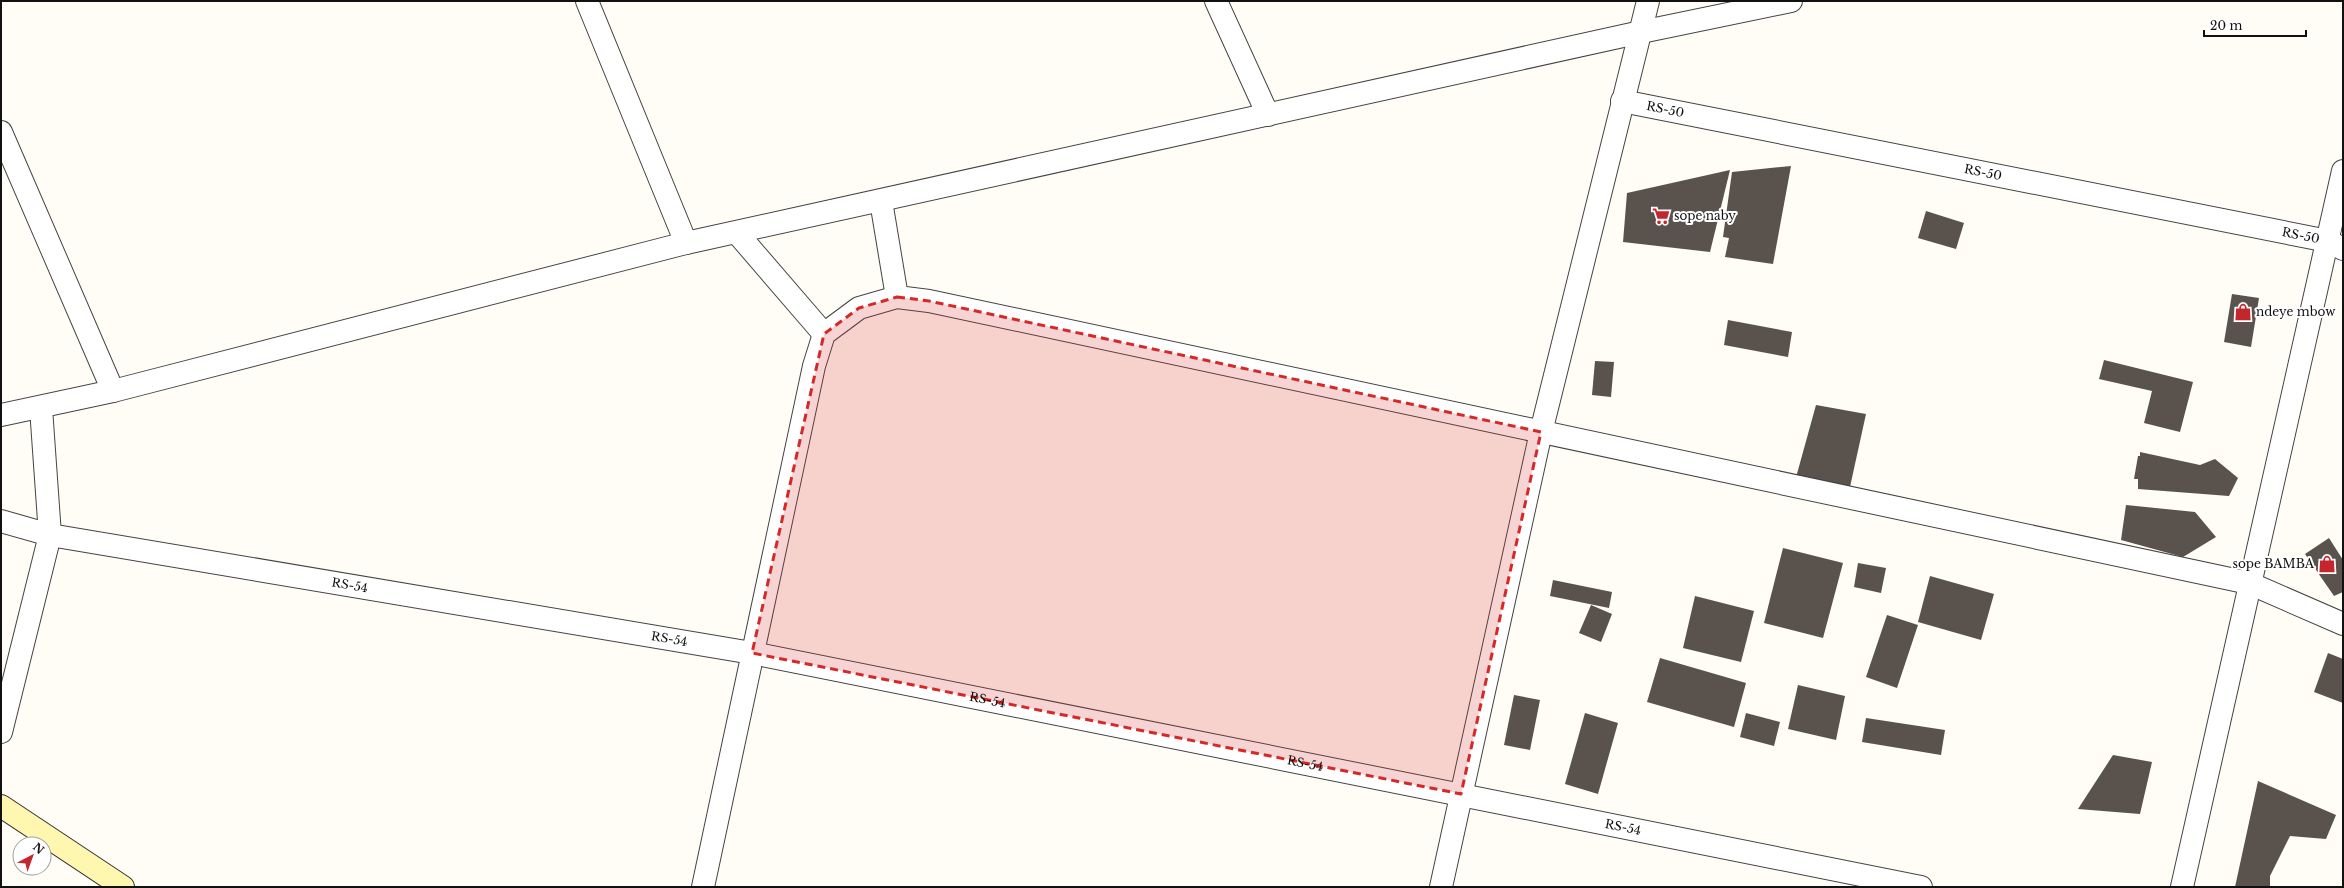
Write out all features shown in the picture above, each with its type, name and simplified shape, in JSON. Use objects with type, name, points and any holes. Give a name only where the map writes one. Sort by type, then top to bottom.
[{"type":"main road","points":[[1,806],[123,887]]},
{"type":"street","points":[[586,1],[686,243]]},
{"type":"street","points":[[1216,1],[1268,115]]},
{"type":"street","points":[[1441,887],[1541,432],[1648,1]]},
{"type":"street","points":[[1,415],[113,392],[686,243],[1641,32],[1791,1]]},
{"type":"street","name":"RS-50","points":[[1622,101],[2336,245]]},
{"type":"street","points":[[1,132],[113,392]]},
{"type":"street","points":[[2182,887],[2249,583],[2336,245],[2343,171]]},
{"type":"street","points":[[881,201],[898,297]]},
{"type":"street","points":[[736,233],[824,334]]},
{"type":"street","points":[[702,887],[814,366],[824,334],[859,308],[898,297],[937,303],[2249,583],[2343,624]]},
{"type":"street","points":[[1,732],[50,535],[41,408]]},
{"type":"street","name":"RS-54","points":[[1,521],[50,535],[752,653],[1921,887]]},
{"type":"highlighted area","points":[[897,297],[929,301],[1541,432],[1461,794],[752,653],[824,334],[859,308]]},
{"type":"building","points":[[1791,166],[1773,264],[1725,257],[1729,238],[1723,237],[1732,172]]},
{"type":"building","points":[[1730,170],[1710,252],[1623,242],[1627,193]]},
{"type":"building","points":[[1926,211],[1964,223],[1956,249],[1918,238]]},
{"type":"building","points":[[2232,294],[2259,298],[2251,347],[2224,342]]},
{"type":"building","points":[[1728,320],[1792,332],[1788,357],[1724,345]]},
{"type":"building","points":[[2104,360],[2193,382],[2180,432],[2144,423],[2152,391],[2099,379]]},
{"type":"building","points":[[1595,361],[1614,362],[1611,397],[1592,395]]},
{"type":"building","points":[[1816,405],[1866,414],[1848,496],[1795,481]]},
{"type":"building","points":[[2140,452],[2200,465],[2215,459],[2238,478],[2229,496],[2138,489],[2138,479],[2134,479]]},
{"type":"building","points":[[2126,505],[2195,512],[2216,537],[2183,557],[2121,540]]},
{"type":"building","points":[[2329,538],[2343,560],[2343,592],[2334,596],[2305,554]]},
{"type":"building","points":[[1783,548],[1843,563],[1823,638],[1764,623]]},
{"type":"building","points":[[1858,563],[1886,568],[1881,593],[1854,587]]},
{"type":"building","points":[[1930,576],[1994,594],[1981,640],[1918,622]]},
{"type":"building","points":[[1553,580],[1612,592],[1609,608],[1550,596]]},
{"type":"building","points":[[1695,596],[1754,611],[1741,662],[1683,648]]},
{"type":"building","points":[[1591,605],[1612,614],[1601,642],[1579,633]]},
{"type":"building","points":[[1887,615],[1918,625],[1897,688],[1866,677]]},
{"type":"building","points":[[2328,653],[2343,659],[2343,703],[2314,692]]},
{"type":"building","points":[[1660,658],[1746,683],[1734,727],[1647,702]]},
{"type":"building","points":[[1798,685],[1845,696],[1836,740],[1788,729]]},
{"type":"building","points":[[1514,695],[1540,700],[1530,750],[1504,745]]},
{"type":"building","points":[[1585,713],[1618,723],[1598,794],[1565,784]]},
{"type":"building","points":[[1746,713],[1780,722],[1774,746],[1740,737]]},
{"type":"building","points":[[1866,718],[1945,730],[1941,755],[1862,742]]},
{"type":"building","points":[[2113,755],[2152,762],[2140,814],[2078,809]]},
{"type":"building","points":[[2258,781],[2336,815],[2326,839],[2290,836],[2270,876],[2270,887],[2235,887]]},
{"type":"place","name":"sope naby","points":[[1661,216]]},
{"type":"place","name":"ndeye mbow","points":[[2243,312]]},
{"type":"place","name":"sope BAMBA","points":[[2327,564]]}]
